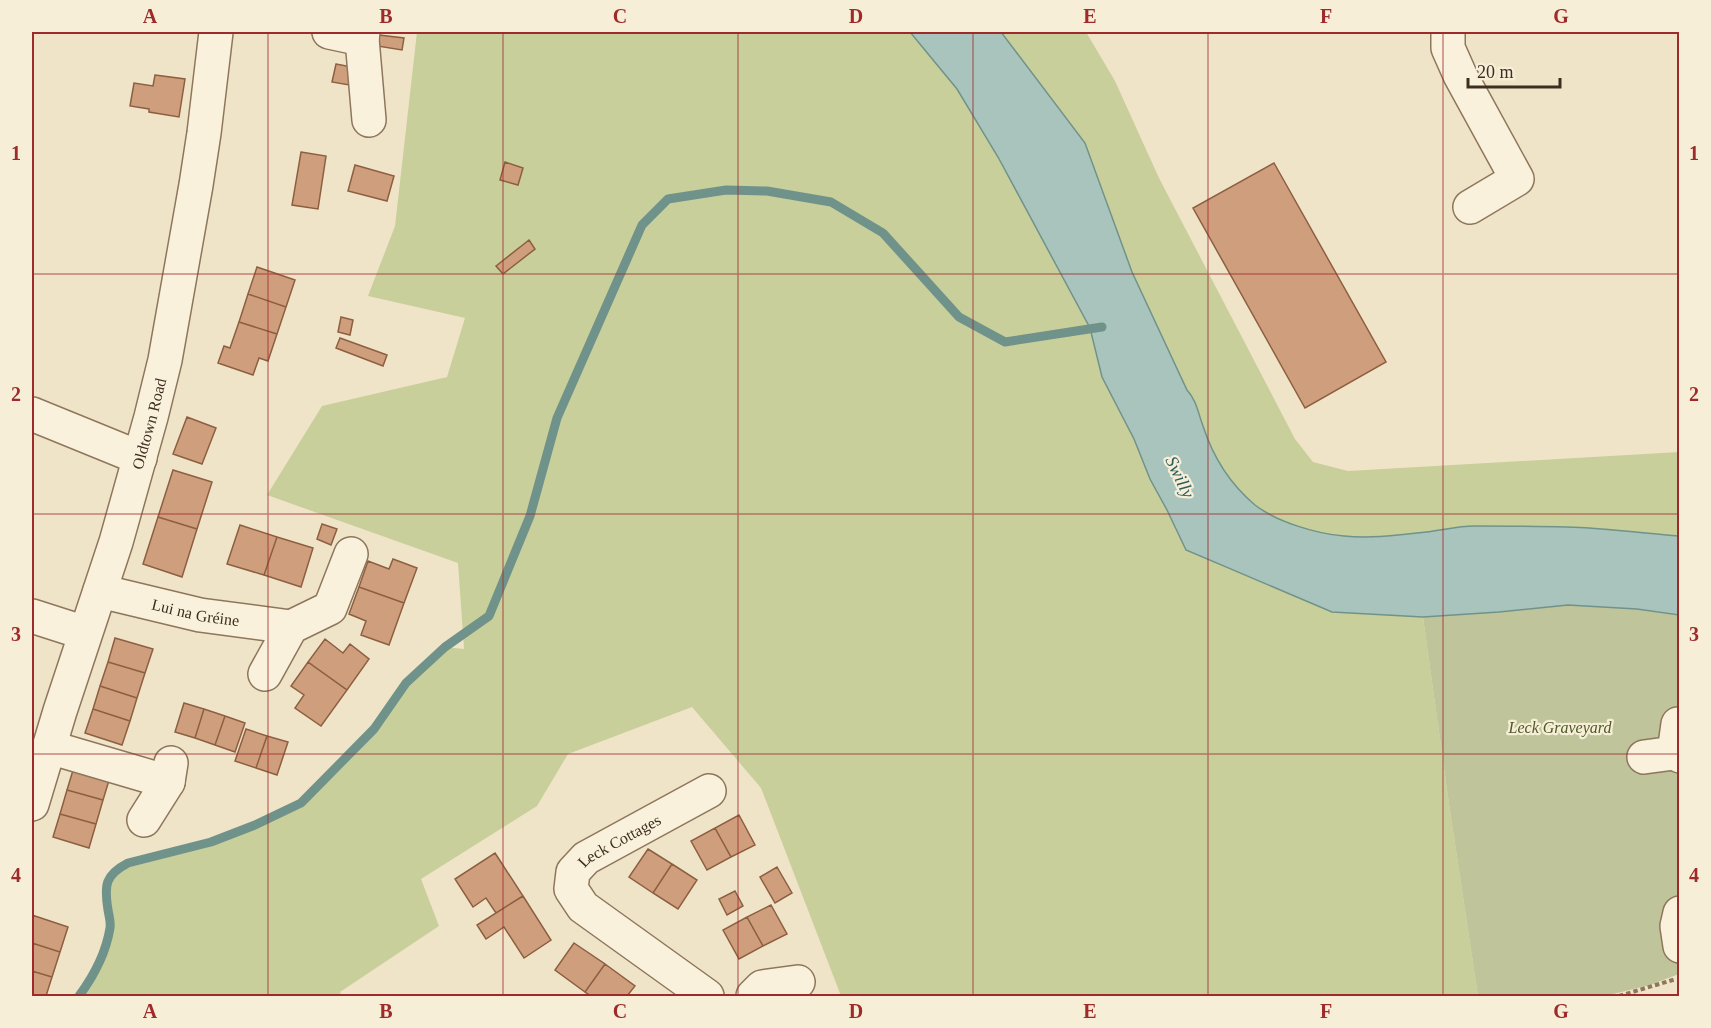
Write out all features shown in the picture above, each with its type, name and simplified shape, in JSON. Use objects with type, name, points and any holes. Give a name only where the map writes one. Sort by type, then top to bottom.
[{"type":"street","name":"Oldtown Road","points":[[32,804],[140,458],[165,360],[204,133],[216,32]]},
{"type":"street","points":[[328,32],[363,35],[369,120]]},
{"type":"street","points":[[1448,32],[1448,48],[1460,75],[1517,179],[1470,207]]},
{"type":"street","points":[[32,414],[140,458]]},
{"type":"street","points":[[265,674],[291,627],[330,608],[351,554]]},
{"type":"street","name":"Lui na Gréine","points":[[100,591],[200,615],[291,627]]},
{"type":"street","points":[[32,616],[85,633]]},
{"type":"street","points":[[49,747],[170,773],[144,820]]},
{"type":"street","name":"Leck Cottages","points":[[707,996],[583,907],[571,889],[573,872],[586,858],[709,791]]},
{"type":"street","points":[[1680,912],[1677,926],[1680,946]]},
{"type":"street","points":[[753,996],[762,987],[798,981]]},
{"type":"path","points":[[1619,996],[1680,978]]},
{"type":"green space","points":[[417,32],[910,32],[957,89],[998,157],[1090,328],[1102,377],[1186,549],[1266,584],[1398,615],[1423,617],[1478,996],[841,996],[761,788],[692,707],[568,754],[537,806],[421,879],[439,926],[340,992],[342,996],[79,996],[98,964],[108,937],[110,924],[107,887],[111,877],[120,867],[211,842],[255,825],[301,803],[374,729],[407,683],[445,647],[464,649],[458,563],[267,495],[322,406],[447,377],[465,318],[368,296],[395,226]]},
{"type":"green space","points":[[1001,32],[1086,32],[1115,81],[1159,178],[1295,439],[1313,462],[1348,471],[1679,452],[1679,536],[1609,529],[1475,526],[1375,537],[1354,537],[1322,533],[1298,526],[1274,517],[1255,505],[1230,479],[1212,449],[1195,403],[1132,272],[1085,143]]},
{"type":"green space","name":"Leck Graveyard","points":[[1568,605],[1637,609],[1679,615],[1679,974],[1650,985],[1605,996],[1478,996],[1423,617]]},
{"type":"water","name":"Swilly","points":[[910,32],[1001,32],[1085,143],[1132,272],[1195,403],[1212,448],[1230,479],[1255,505],[1274,517],[1298,526],[1322,533],[1354,537],[1375,537],[1475,526],[1609,529],[1679,536],[1679,615],[1637,609],[1568,605],[1423,617],[1332,612],[1186,550],[1102,377],[1090,328],[998,157],[957,89]]},
{"type":"building","points":[[379,35],[404,38],[402,50],[377,46]]},
{"type":"building","points":[[336,64],[352,67],[349,85],[332,82]]},
{"type":"building","points":[[155,75],[185,79],[179,117],[130,106],[134,83],[153,86]]},
{"type":"building","points":[[301,152],[326,156],[318,209],[292,205]]},
{"type":"building","points":[[505,162],[523,168],[518,185],[500,180]]},
{"type":"building","points":[[1274,163],[1386,362],[1305,408],[1193,208]]},
{"type":"building","points":[[355,165],[394,176],[387,201],[348,191]]},
{"type":"building","points":[[529,240],[535,249],[503,274],[496,266]]},
{"type":"building","points":[[257,267],[295,280],[286,307],[248,294]]},
{"type":"building","points":[[248,294],[286,307],[277,334],[239,322]]},
{"type":"building","points":[[341,317],[353,320],[350,335],[338,332]]},
{"type":"building","points":[[239,322],[277,334],[268,361],[259,358],[253,375],[218,363],[224,346],[230,348]]},
{"type":"building","points":[[340,338],[387,355],[383,366],[336,348]]},
{"type":"building","points":[[187,417],[216,428],[202,464],[173,454]]},
{"type":"building","points":[[173,470],[212,482],[197,529],[158,517]]},
{"type":"building","points":[[158,517],[197,529],[182,577],[143,564]]},
{"type":"building","points":[[322,524],[337,529],[331,545],[317,539]]},
{"type":"building","points":[[240,525],[277,537],[264,575],[227,564]]},
{"type":"building","points":[[277,537],[313,548],[301,587],[264,575]]},
{"type":"building","points":[[393,559],[417,568],[404,603],[359,587],[368,561],[389,569]]},
{"type":"building","points":[[359,587],[404,603],[389,645],[361,635],[366,621],[349,614]]},
{"type":"building","points":[[115,638],[153,649],[145,673],[108,662]]},
{"type":"building","points":[[325,639],[343,653],[350,644],[369,659],[347,690],[308,662]]},
{"type":"building","points":[[108,662],[145,673],[137,698],[100,686]]},
{"type":"building","points":[[308,662],[347,690],[321,726],[295,708],[304,695],[291,686]]},
{"type":"building","points":[[100,686],[137,698],[130,721],[93,709]]},
{"type":"building","points":[[184,703],[204,709],[195,738],[175,732]]},
{"type":"building","points":[[93,709],[130,721],[122,745],[85,733]]},
{"type":"building","points":[[204,709],[225,716],[215,745],[195,738]]},
{"type":"building","points":[[225,716],[245,723],[235,752],[215,745]]},
{"type":"building","points":[[246,729],[267,736],[256,768],[235,761]]},
{"type":"building","points":[[267,736],[288,742],[277,775],[256,768]]},
{"type":"building","points":[[74,767],[110,777],[103,800],[67,790]]},
{"type":"building","points":[[67,790],[103,800],[96,824],[60,814]]},
{"type":"building","points":[[60,814],[96,824],[89,848],[53,837]]},
{"type":"building","points":[[739,815],[755,845],[731,857],[715,828]]},
{"type":"building","points":[[715,828],[731,857],[707,870],[691,841]]},
{"type":"building","points":[[648,849],[672,864],[653,893],[629,877]]},
{"type":"building","points":[[495,853],[523,896],[496,913],[486,898],[473,907],[455,879]]},
{"type":"building","points":[[672,864],[697,880],[678,909],[653,893]]},
{"type":"building","points":[[777,867],[792,893],[775,903],[760,877]]},
{"type":"building","points":[[735,891],[743,906],[727,915],[719,899]]},
{"type":"building","points":[[523,896],[551,940],[524,958],[504,927],[486,939],[477,925]]},
{"type":"building","points":[[771,905],[787,934],[763,946],[747,917]]},
{"type":"building","points":[[32,915],[68,927],[60,952],[32,943]]},
{"type":"building","points":[[747,917],[763,946],[739,959],[723,930]]},
{"type":"building","points":[[32,943],[60,952],[52,977],[32,971]]},
{"type":"building","points":[[574,943],[605,964],[585,992],[555,970]]},
{"type":"building","points":[[605,964],[635,986],[627,996],[591,996],[585,992]]},
{"type":"building","points":[[32,971],[52,977],[46,996],[32,996]]},
{"type":"waterway","points":[[79,996],[98,964],[108,937],[110,924],[107,887],[111,877],[120,867],[211,842],[255,825],[301,803],[374,729],[406,683],[445,647],[489,616],[530,516],[557,418],[642,225],[668,199],[726,190],[767,191],[831,202],[883,233],[959,317],[1005,342],[1102,327]]}]
